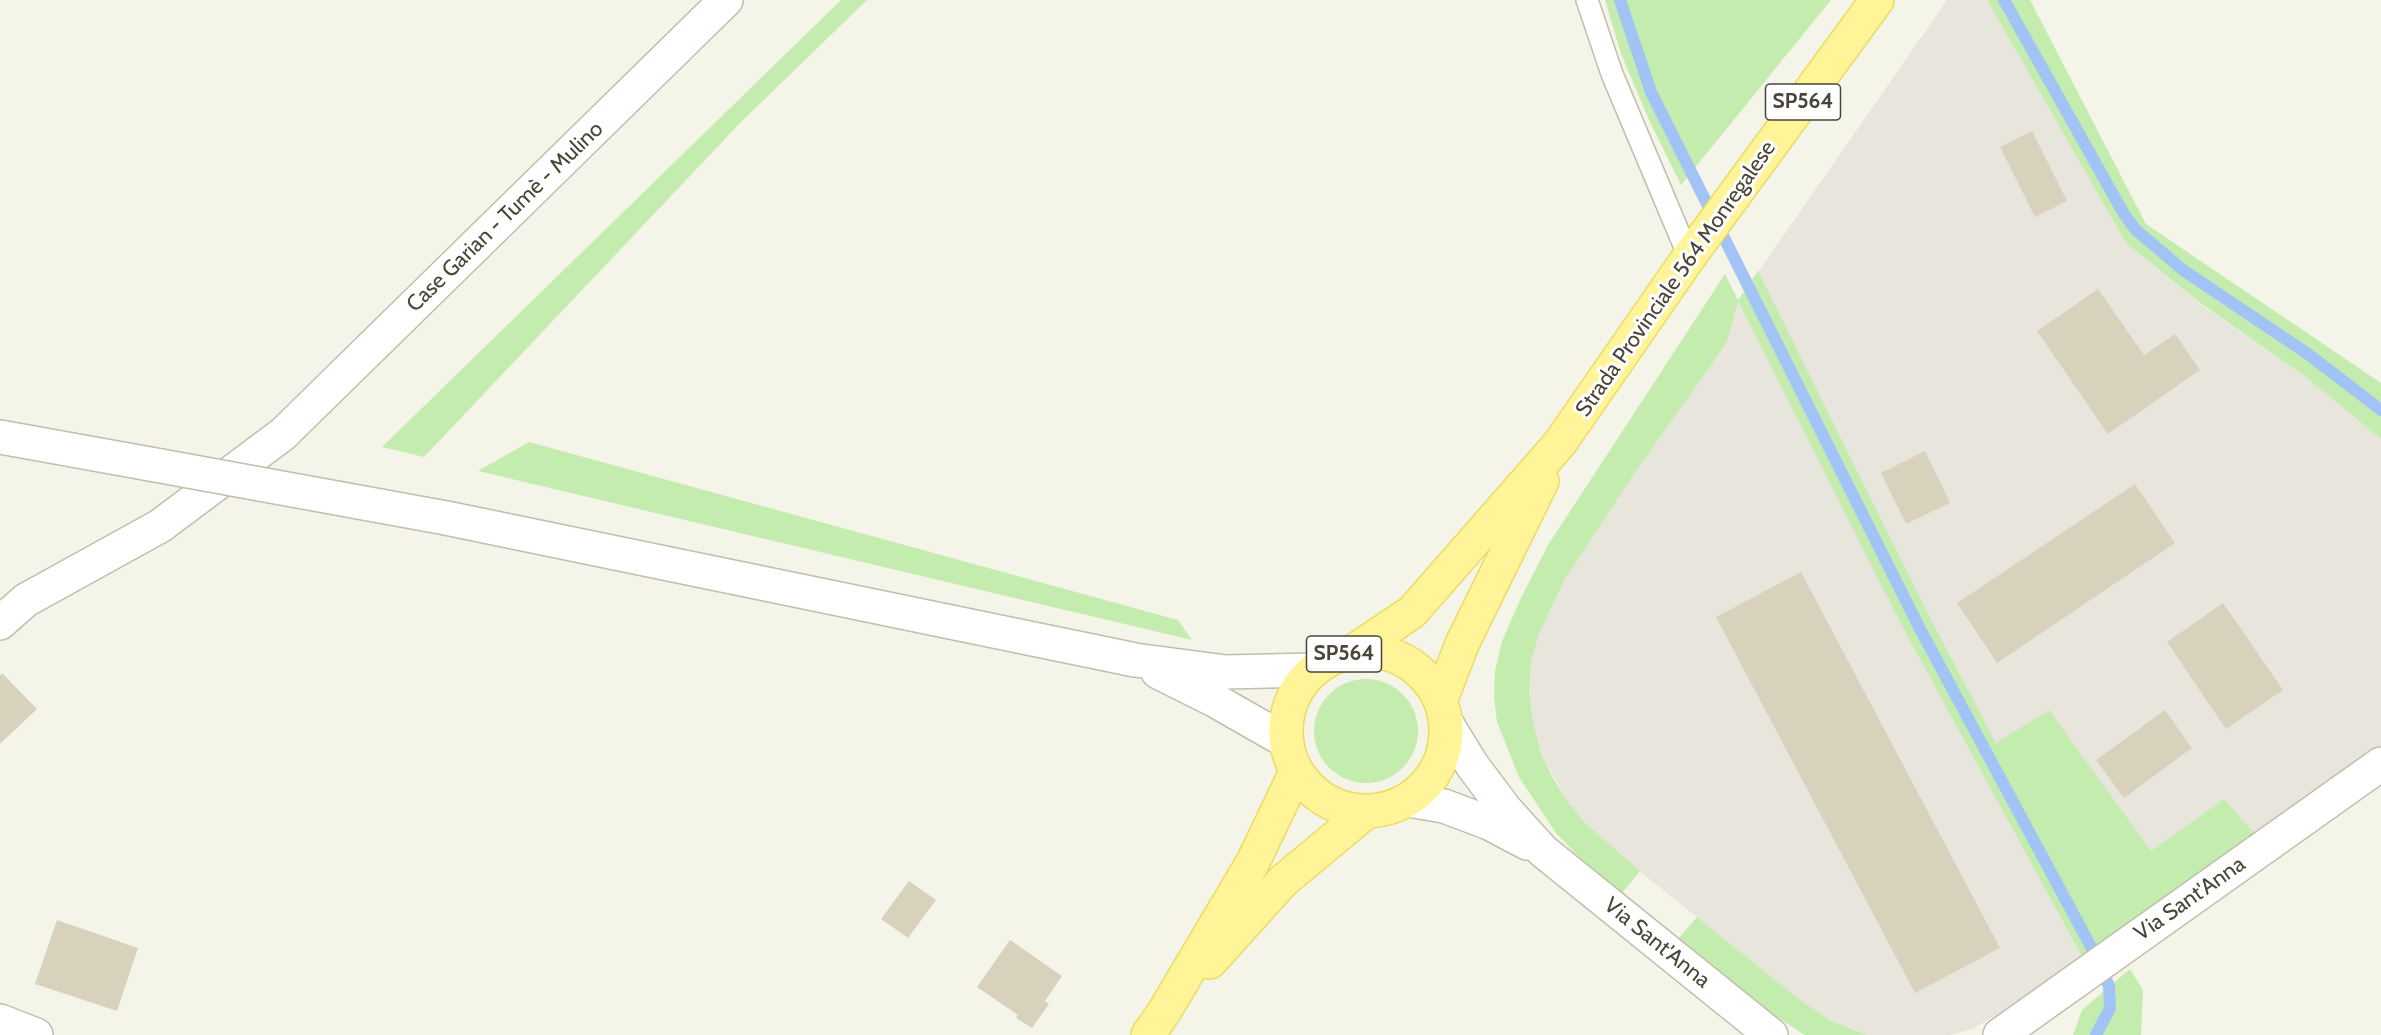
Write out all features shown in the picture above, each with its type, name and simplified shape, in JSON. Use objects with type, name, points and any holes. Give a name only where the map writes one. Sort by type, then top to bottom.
[{"type":"main road","name":"Strada Provinciale 564 Monregalese","points":[[1354,651],[1412,612],[1560,443],[1728,204],[1877,0]]},
{"type":"main road","name":"Strada Provinciale 564 Monregalese","points":[[1444,712],[1426,677],[1406,660],[1381,651],[1354,651],[1332,657],[1312,670],[1296,690],[1287,715],[1286,741],[1296,771],[1309,788],[1326,801],[1345,809],[1366,812],[1388,808],[1408,800],[1425,786],[1438,767],[1445,746],[1444,712],[1462,644],[1560,443]]},
{"type":"main road","name":"Strada Provinciale 564 Monregalese","points":[[1156,1023],[1253,862],[1296,771]]},
{"type":"main road","name":"Strada Provinciale 564 Monregalese","points":[[1156,1023],[1283,881],[1366,812]]},
{"type":"street","name":"Case Garian - Tumè - Mulino","points":[[0,623],[26,600],[160,526],[283,434],[726,0]]},
{"type":"street","points":[[0,437],[446,518],[1135,660],[1226,672],[1312,670]]},
{"type":"street","points":[[1135,660],[1216,701],[1286,741]]},
{"type":"street","name":"Via Sant'Anna","points":[[1444,712],[1485,783],[1543,851],[1771,1035]]},
{"type":"street","name":"Via Sant'Anna","points":[[2000,1035],[2381,764]]},
{"type":"street","name":"Via Sant'Anna","points":[[1408,800],[1444,806],[1490,823],[1543,851]]},
{"type":"street","points":[[0,1021],[36,1035]]},
{"type":"lane","points":[[1587,0],[1612,75],[1698,246]]},
{"type":"shaded area","points":[[1947,0],[1987,0],[2126,243],[2200,304],[2307,378],[2381,439],[2381,746],[2103,944],[2011,1007],[1972,1029],[1950,1035],[1867,1035],[1831,1021],[1795,996],[1617,853],[1587,825],[1567,801],[1540,751],[1529,692],[1531,662],[1540,631],[1565,579],[1634,474],[1738,301]]},
{"type":"green space","points":[[841,0],[867,0],[741,122],[424,457],[382,447]]},
{"type":"green space","points":[[1605,0],[1831,0],[1681,185],[1649,120],[1621,54]]},
{"type":"green space","points":[[1987,0],[2030,0],[2146,224],[2381,383],[2381,439],[2307,378],[2200,303],[2126,243]]},
{"type":"green space","points":[[1758,271],[1930,618],[1996,743],[2049,710],[2151,851],[2224,799],[2256,835],[2083,958],[1903,628],[1738,301],[1727,342],[1634,474],[1565,579],[1540,631],[1531,662],[1529,692],[1533,721],[1540,751],[1553,778],[1567,801],[1587,825],[1640,871],[1622,893],[1579,857],[1556,833],[1519,777],[1497,722],[1494,697],[1495,671],[1502,641],[1521,598],[1548,545],[1725,274],[1738,300]]},
{"type":"green space","points":[[529,442],[1178,620],[1192,640],[478,471]]},
{"type":"green space","points":[[1366,679],[1386,683],[1403,694],[1414,711],[1418,731],[1414,751],[1403,768],[1386,779],[1366,783],[1346,779],[1329,768],[1318,751],[1314,731],[1318,711],[1329,694],[1346,683]]},
{"type":"green space","points":[[1697,917],[1795,996],[1831,1021],[1867,1035],[1805,1035],[1777,1017],[1679,938]]},
{"type":"green space","points":[[2130,969],[2143,990],[2141,1035],[2073,1035],[2082,1010]]},
{"type":"building","points":[[2032,131],[2067,201],[2035,217],[2000,147]]},
{"type":"building","points":[[2098,289],[2144,355],[2175,334],[2200,370],[2108,434],[2037,331]]},
{"type":"building","points":[[1925,451],[1950,503],[1906,524],[1881,473]]},
{"type":"building","points":[[2135,484],[2175,543],[1997,663],[1957,603]]},
{"type":"building","points":[[1801,572],[2000,948],[1915,993],[1716,617]]},
{"type":"building","points":[[2223,603],[2283,690],[2226,729],[2167,642]]},
{"type":"building","points":[[2,673],[37,709],[0,744],[0,676]]},
{"type":"building","points":[[2165,710],[2192,748],[2124,798],[2096,760]]},
{"type":"building","points":[[909,881],[936,900],[908,938],[881,919]]},
{"type":"building","points":[[57,920],[138,948],[117,1011],[35,984]]},
{"type":"building","points":[[1010,940],[1062,976],[1045,1001],[1049,1004],[1032,1028],[1016,1018],[1018,1015],[977,987]]},
{"type":"waterway","points":[[1620,0],[1651,92],[1919,627],[2090,945],[2109,986],[2110,1008],[2096,1035]]},
{"type":"waterway","points":[[2004,0],[2124,214],[2136,230],[2183,270],[2308,354],[2381,410]]}]
